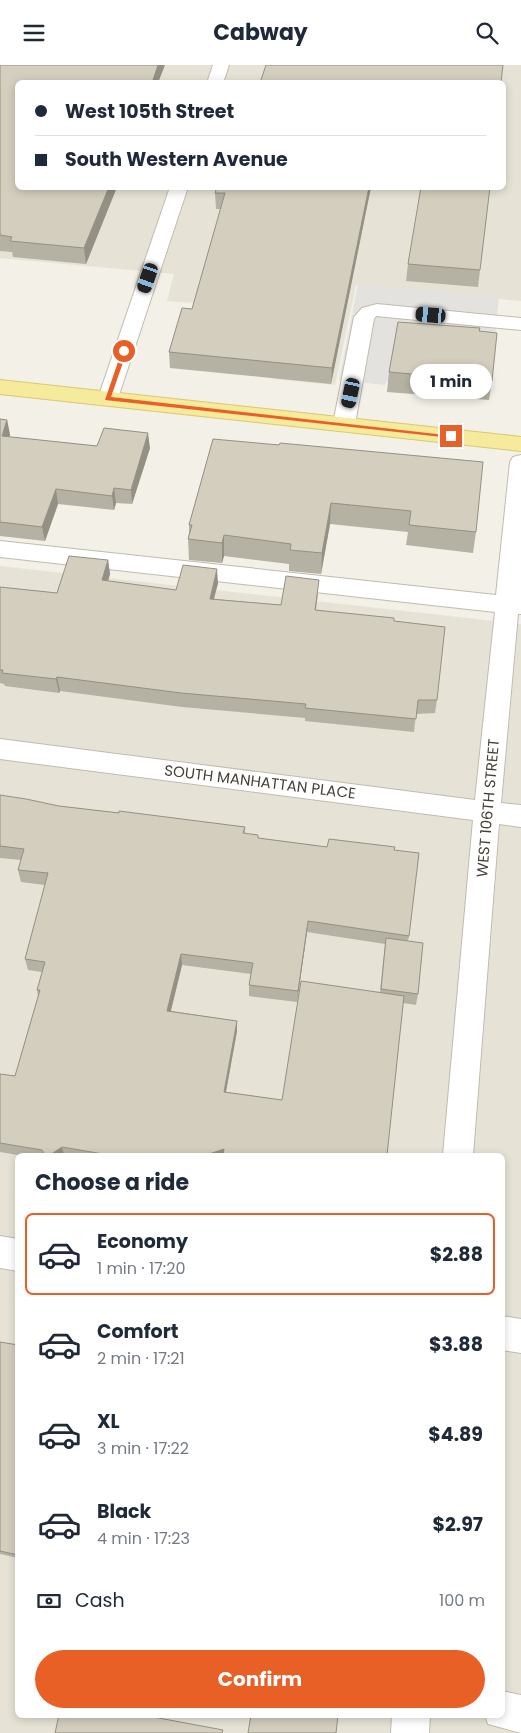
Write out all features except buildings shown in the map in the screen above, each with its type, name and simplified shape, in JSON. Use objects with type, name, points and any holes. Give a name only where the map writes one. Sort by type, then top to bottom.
[{"type":"main road","points":[[0,387],[521,443]]},
{"type":"street","points":[[216,80],[221,65]]},
{"type":"street","points":[[108,398],[178,190]]},
{"type":"street","points":[[344,424],[364,317],[369,312],[377,310],[521,323]]},
{"type":"street","name":"WEST 106TH STREET","points":[[458,1153],[488,812],[515,605],[521,462]]},
{"type":"street","points":[[0,549],[515,605]]},
{"type":"street","name":"SOUTH MANHATTAN PLACE","points":[[0,749],[521,815]]},
{"type":"street","points":[[0,1252],[15,1254]]},
{"type":"street","points":[[505,1333],[521,1336]]},
{"type":"street","points":[[505,1711],[521,1714]]},
{"type":"street","points":[[410,1733],[411,1718]]},
{"type":"shaded area","points":[[0,65],[521,65],[521,301],[356,285],[335,385],[273,379],[290,310],[167,301],[174,274],[0,258]]},
{"type":"shaded area","points":[[358,284],[499,297],[494,350],[386,382],[385,385],[339,380],[352,314],[399,319],[352,313]]},
{"type":"shaded area","points":[[0,566],[521,624],[521,1733],[0,1733]]},
{"type":"route","points":[[124,351],[108,398],[451,436]]}]
